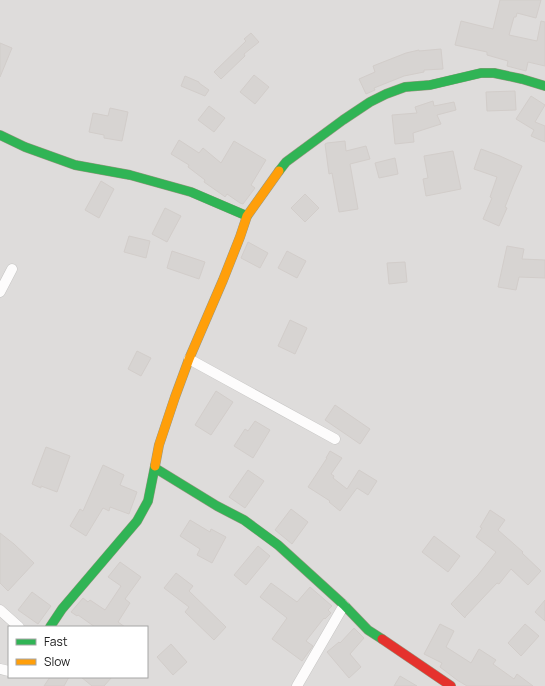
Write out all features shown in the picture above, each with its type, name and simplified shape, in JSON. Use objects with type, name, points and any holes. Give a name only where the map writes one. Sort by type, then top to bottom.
[{"type":"street","points":[[51,626],[62,609],[137,521],[148,501],[159,445],[175,397],[189,359],[208,318],[240,238],[247,216],[286,162],[370,102],[405,87],[430,85],[481,73],[494,73],[522,78],[545,86]]},
{"type":"street","points":[[0,135],[25,147],[75,165],[130,175],[191,192],[247,216]]},
{"type":"street","points":[[0,292],[12,269]]},
{"type":"street","points":[[189,359],[336,439]]},
{"type":"street","points":[[155,468],[217,506],[244,520],[278,546],[344,604],[368,630],[451,686]]},
{"type":"street","points":[[297,686],[344,604]]},
{"type":"street","points":[[0,610],[18,626]]},
{"type":"shaded area","points":[[0,0],[545,0],[545,686],[0,686]]},
{"type":"building","points":[[500,0],[541,0],[536,18],[517,13],[516,17],[514,17],[509,35],[537,41],[541,21],[545,22],[545,66],[528,62],[526,71],[507,66],[508,61],[487,55],[487,52],[455,45],[461,21],[493,29]]},
{"type":"building","points":[[251,33],[259,42],[244,54],[245,56],[221,79],[214,72],[246,41],[244,39]]},
{"type":"building","points":[[0,43],[12,48],[0,77]]},
{"type":"building","points":[[441,49],[443,69],[424,70],[424,72],[404,76],[374,88],[375,90],[366,94],[359,79],[375,72],[373,66],[406,53],[419,50]]},
{"type":"building","points":[[254,75],[269,87],[255,104],[240,92]]},
{"type":"building","points":[[185,76],[199,82],[209,90],[205,96],[181,86]]},
{"type":"building","points":[[515,91],[516,110],[487,111],[486,92]]},
{"type":"building","points":[[531,96],[545,105],[535,122],[545,126],[545,142],[531,136],[534,130],[516,119]]},
{"type":"building","points":[[433,101],[434,106],[454,102],[456,110],[437,115],[441,124],[413,133],[414,142],[395,144],[392,115],[417,113],[415,107]]},
{"type":"building","points":[[209,106],[225,118],[214,132],[198,120]]},
{"type":"building","points":[[110,108],[128,112],[122,141],[104,138],[104,135],[89,132],[93,113],[108,116]]},
{"type":"building","points":[[179,140],[199,153],[203,148],[221,163],[234,141],[266,160],[251,185],[255,188],[243,204],[227,194],[225,197],[204,182],[205,180],[188,167],[189,165],[171,154]]},
{"type":"building","points":[[345,141],[346,151],[366,146],[370,159],[350,164],[358,209],[339,212],[332,173],[329,174],[325,144]]},
{"type":"building","points":[[481,149],[522,166],[499,226],[483,219],[492,198],[490,197],[497,177],[474,169]]},
{"type":"building","points":[[453,151],[461,189],[426,196],[423,179],[428,178],[424,156]]},
{"type":"building","points":[[395,158],[398,174],[379,178],[375,163]]},
{"type":"building","points":[[101,181],[114,189],[99,218],[85,210]]},
{"type":"building","points":[[305,194],[319,208],[305,222],[291,208]]},
{"type":"building","points":[[165,208],[181,216],[167,242],[152,234]]},
{"type":"building","points":[[129,236],[150,241],[146,258],[124,252]]},
{"type":"building","points":[[248,242],[268,253],[260,268],[241,258]]},
{"type":"building","points":[[507,246],[524,249],[522,259],[545,260],[545,278],[519,277],[516,290],[498,287]]},
{"type":"building","points":[[172,251],[205,262],[199,279],[167,268]]},
{"type":"building","points":[[287,251],[306,261],[297,278],[278,268]]},
{"type":"building","points":[[405,262],[407,282],[389,284],[387,263]]},
{"type":"building","points":[[290,320],[307,328],[295,354],[278,346]]},
{"type":"building","points":[[137,351],[151,358],[141,376],[128,369]]},
{"type":"building","points":[[216,391],[233,402],[211,435],[195,425]]},
{"type":"building","points":[[335,405],[370,429],[360,444],[325,420]]},
{"type":"building","points":[[255,421],[270,430],[253,458],[234,446],[245,429],[248,431]]},
{"type":"building","points":[[46,447],[70,456],[57,492],[32,484]]},
{"type":"building","points":[[330,451],[342,458],[331,474],[334,476],[333,478],[347,489],[359,470],[377,481],[368,495],[357,488],[340,511],[329,502],[330,501],[308,487]]},
{"type":"building","points":[[103,465],[124,475],[120,485],[137,492],[129,514],[110,507],[109,511],[103,508],[86,536],[70,526],[80,509],[83,511]]},
{"type":"building","points":[[248,470],[264,481],[245,508],[229,497]]},
{"type":"building","points":[[291,509],[308,522],[292,544],[275,530]]},
{"type":"building","points":[[490,510],[505,520],[498,530],[523,552],[522,553],[541,571],[528,585],[511,569],[499,584],[497,583],[465,618],[451,604],[478,575],[496,552],[476,537]]},
{"type":"building","points":[[190,520],[210,532],[211,529],[226,537],[212,563],[197,555],[200,549],[180,536]]},
{"type":"building","points":[[0,533],[34,563],[8,591],[0,583]]},
{"type":"building","points":[[434,536],[460,556],[448,572],[422,552]]},
{"type":"building","points":[[258,546],[270,556],[246,585],[234,575]]},
{"type":"building","points":[[120,562],[141,577],[125,599],[130,603],[118,622],[124,626],[94,626],[71,612],[83,598],[88,602],[90,600],[105,610],[121,586],[108,577]]},
{"type":"building","points":[[176,573],[193,586],[189,591],[226,627],[214,640],[185,612],[189,607],[164,588]]},
{"type":"building","points":[[271,583],[297,602],[310,587],[332,606],[328,610],[331,613],[325,619],[324,618],[306,641],[313,646],[302,661],[272,639],[287,618],[260,597]]},
{"type":"building","points":[[32,592],[51,606],[38,624],[18,610]]},
{"type":"building","points":[[545,600],[545,621],[535,612]]},
{"type":"building","points":[[440,624],[454,631],[446,647],[471,663],[479,649],[496,660],[493,664],[514,679],[517,674],[533,686],[467,686],[457,680],[440,667],[442,663],[424,654]]},
{"type":"building","points":[[525,624],[539,636],[521,656],[508,643]]},
{"type":"building","points":[[354,628],[364,638],[350,654],[361,667],[349,678],[327,652],[339,642],[340,643]]},
{"type":"building","points":[[171,644],[187,662],[173,675],[157,657]]},
{"type":"building","points":[[400,676],[417,686],[394,686]]},
{"type":"building","points":[[49,678],[68,678],[64,686],[44,686]]},
{"type":"building","points":[[82,678],[111,678],[104,686],[92,686]]},
{"type":"traffic: fast","points":[[279,171],[286,162],[343,120],[370,102],[405,87],[430,85],[481,73],[494,73],[545,86]]},
{"type":"traffic: fast","points":[[0,135],[25,147],[75,165],[130,175],[191,192],[247,216]]},
{"type":"traffic: fast","points":[[51,626],[62,609],[137,521],[148,501],[155,466]]},
{"type":"traffic: fast","points":[[155,468],[217,506],[244,520],[278,545],[344,605],[368,630],[382,639]]},
{"type":"traffic: slow","points":[[155,466],[159,445],[175,397],[189,359],[223,280],[247,216],[279,171]]},
{"type":"traffic: jam","points":[[382,639],[451,686]]}]
